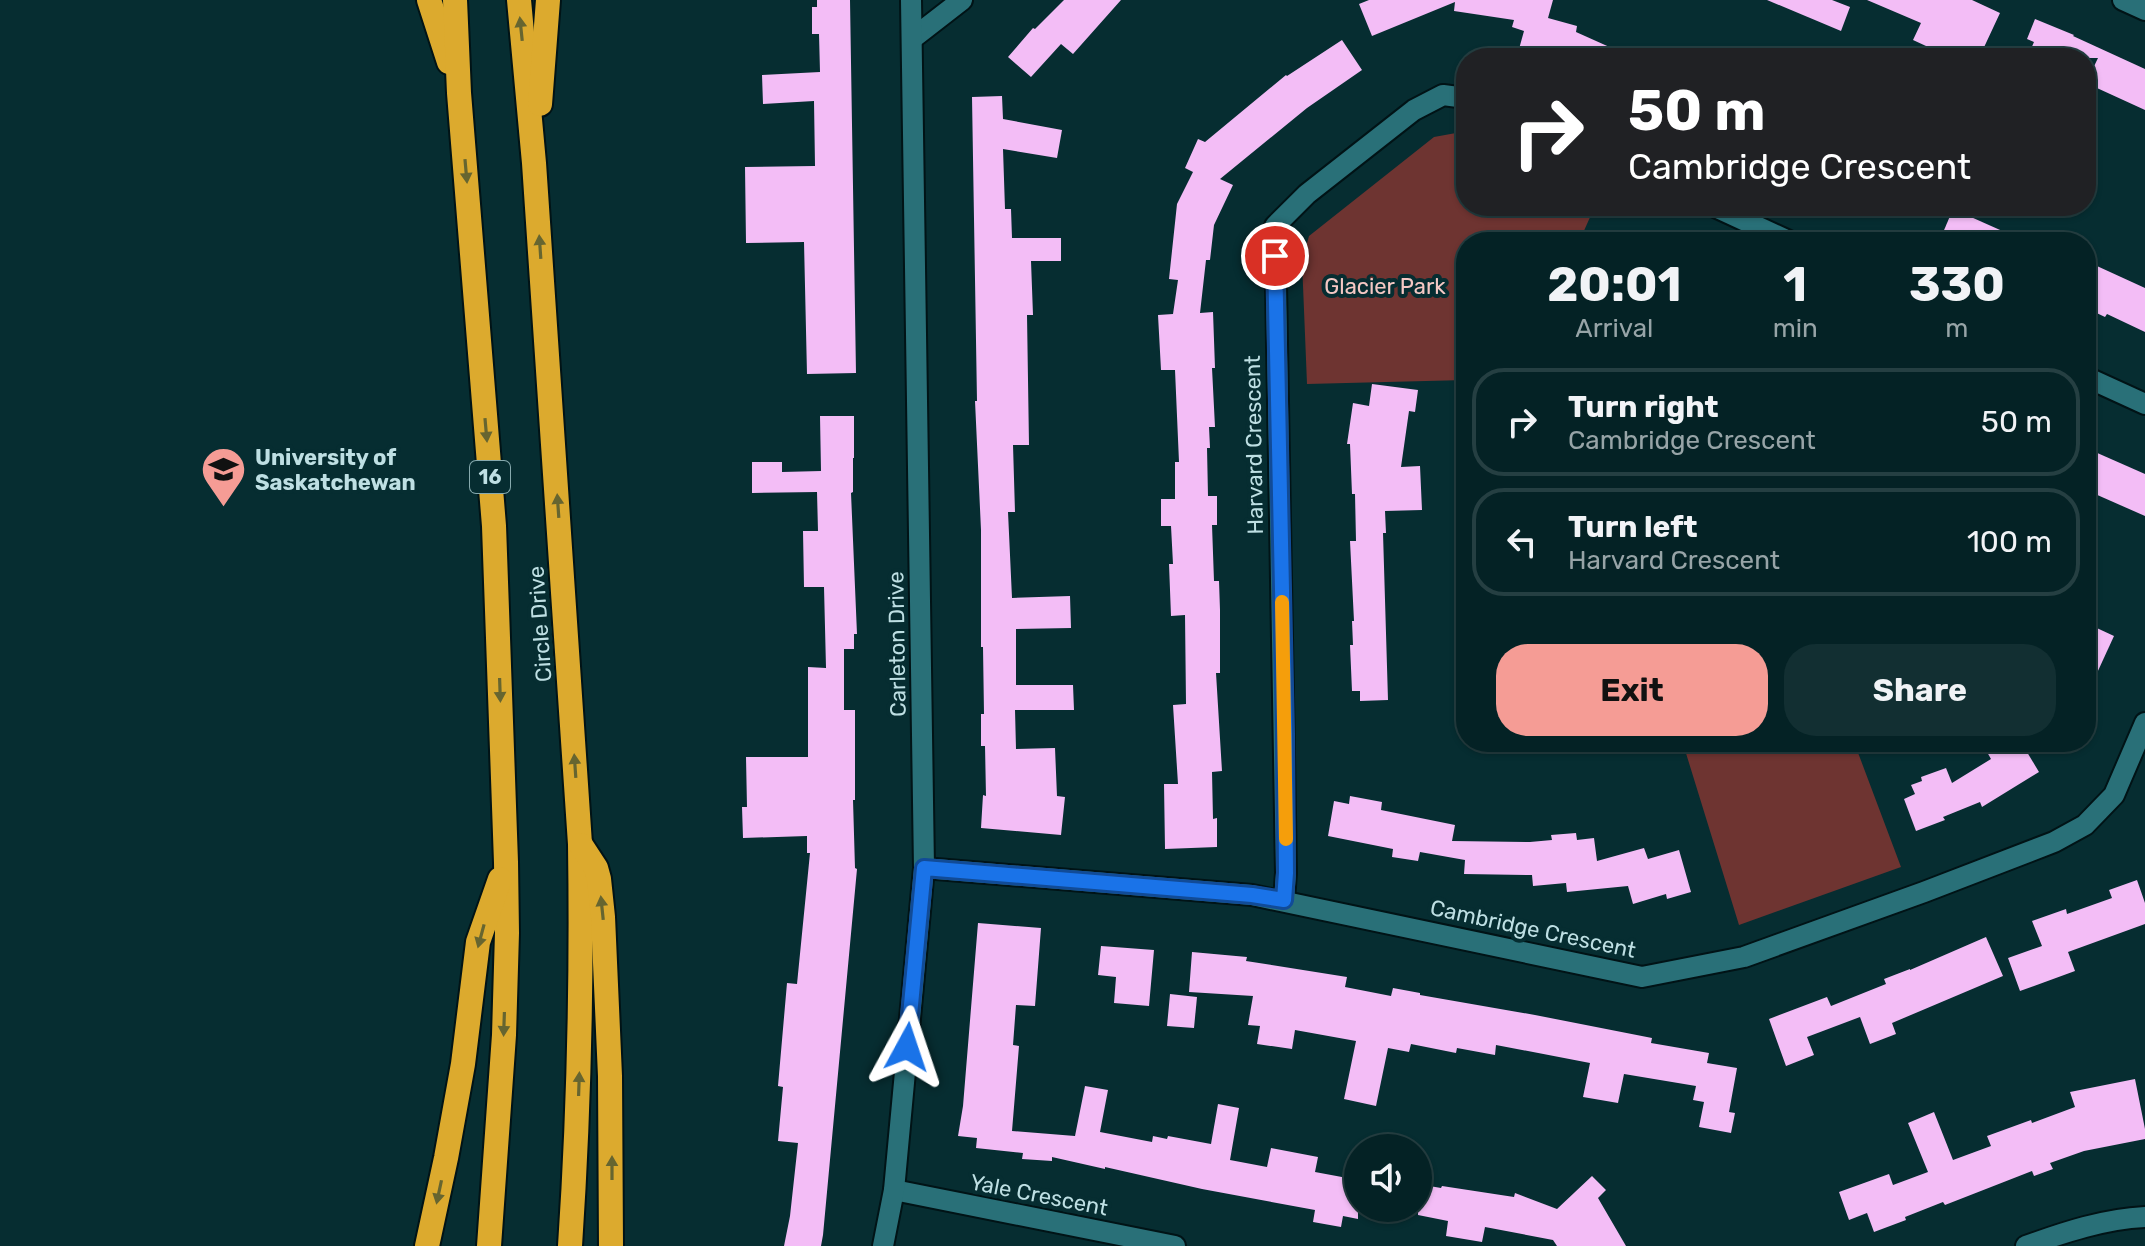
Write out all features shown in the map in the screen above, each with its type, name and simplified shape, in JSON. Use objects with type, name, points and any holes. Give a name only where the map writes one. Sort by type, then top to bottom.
[{"type":"highway","points":[[429,0],[459,93]]},
{"type":"highway","name":"Circle Drive","points":[[455,0],[459,93],[494,526],[506,862],[504,1035],[489,1246]]},
{"type":"highway","name":"Circle Drive","points":[[519,0],[534,163],[580,844],[580,1053],[570,1246]]},
{"type":"highway","points":[[534,163],[548,0]]},
{"type":"highway","points":[[580,844],[596,868],[603,917],[610,1076],[611,1246]]},
{"type":"highway","points":[[427,1246],[463,1064],[478,942],[506,862]]},
{"type":"street","name":"Carleton Drive","points":[[883,1246],[894,1190],[924,868],[911,0]]},
{"type":"street","points":[[913,38],[962,0]]},
{"type":"street","points":[[2123,0],[2145,10]]},
{"type":"street","name":"Harvard Crescent","points":[[1284,900],[1285,751],[1275,226],[1307,194],[1414,110],[1443,95],[1456,97]]},
{"type":"street","points":[[1735,216],[1769,232]]},
{"type":"street","points":[[2096,382],[2145,404]]},
{"type":"street","name":"Cambridge Crescent","points":[[924,868],[1252,895],[1642,977],[1733,960],[2054,842],[2085,825],[2114,795],[2145,723]]},
{"type":"street","name":"Yale Crescent","points":[[894,1190],[1175,1246]]},
{"type":"street","points":[[2026,1246],[2077,1228],[2145,1217]]},
{"type":"green space","name":"Glacier Park","points":[[1456,133],[1456,216],[1591,216],[1583,232],[1456,232],[1456,380],[1307,384],[1302,261],[1309,236],[1434,137]]},
{"type":"green space","points":[[1686,752],[1858,752],[1901,867],[1739,925]]},
{"type":"building","points":[[817,0],[850,0],[856,373],[807,374],[804,242],[746,243],[745,167],[815,166],[814,101],[763,104],[762,75],[820,72],[819,34],[812,34],[812,7],[817,7]]},
{"type":"building","points":[[1064,0],[1121,0],[1073,54],[1061,44],[1031,77],[1008,57],[1033,28]]},
{"type":"building","points":[[1369,0],[1553,0],[1548,18],[1577,26],[1576,32],[1612,48],[1519,48],[1524,31],[1512,27],[1514,20],[1454,11],[1455,2],[1372,36],[1359,4]]},
{"type":"building","points":[[1767,0],[1832,0],[1850,7],[1841,31]]},
{"type":"building","points":[[1867,0],[1972,0],[2000,13],[1984,48],[1930,48],[1913,40],[1921,23]]},
{"type":"building","points":[[2035,19],[2145,69],[2145,110],[2096,88],[2096,48],[2031,48],[2034,42],[2027,39]]},
{"type":"building","points":[[1342,40],[1362,70],[1307,108],[1220,179],[1233,185],[1214,225],[1210,260],[1206,260],[1200,313],[1213,312],[1215,368],[1212,368],[1215,427],[1209,427],[1210,448],[1207,448],[1208,496],[1217,496],[1217,525],[1212,525],[1214,581],[1219,581],[1220,610],[1220,673],[1216,673],[1222,771],[1212,772],[1217,847],[1165,849],[1164,784],[1178,784],[1173,705],[1186,704],[1185,615],[1171,616],[1171,526],[1161,526],[1161,499],[1175,499],[1175,462],[1179,462],[1175,370],[1161,370],[1158,315],[1173,314],[1178,280],[1169,279],[1177,204],[1193,172],[1185,168],[1198,139],[1205,142],[1286,75]]},
{"type":"building","points":[[1002,96],[1003,119],[1062,130],[1057,158],[1003,149],[1005,209],[1011,209],[1012,238],[1061,238],[1061,261],[1031,261],[1033,315],[1027,315],[1029,445],[1013,445],[1015,512],[1008,512],[1012,598],[1070,596],[1071,628],[1016,629],[1016,685],[1073,685],[1074,710],[1015,710],[1016,749],[1055,748],[1057,796],[1065,797],[1061,835],[981,828],[983,795],[986,796],[985,746],[981,746],[981,714],[984,714],[975,401],[972,97]]},
{"type":"building","points":[[1950,216],[1969,216],[2005,232],[1943,232]]},
{"type":"building","points":[[2096,266],[2145,288],[2145,332],[2107,314],[2105,317],[2096,313]]},
{"type":"building","points":[[1372,384],[1418,390],[1415,412],[1409,411],[1401,467],[1420,466],[1422,510],[1385,511],[1388,700],[1360,701],[1360,691],[1352,691],[1350,645],[1353,645],[1354,621],[1350,541],[1356,541],[1355,494],[1352,494],[1350,444],[1347,444],[1353,403],[1369,406]]},
{"type":"building","points":[[820,416],[854,416],[851,493],[857,634],[854,634],[854,649],[844,649],[844,710],[855,710],[853,800],[857,869],[821,1246],[784,1246],[798,1143],[778,1141],[783,1087],[778,1086],[787,983],[797,984],[810,853],[807,853],[807,836],[743,838],[742,807],[747,807],[746,757],[808,757],[808,667],[826,668],[824,587],[804,587],[803,531],[818,531],[817,492],[752,493],[752,462],[782,462],[782,472],[821,471]]},
{"type":"building","points":[[2096,452],[2145,474],[2145,516],[2096,494]]},
{"type":"building","points":[[2096,628],[2114,636],[2096,675]]},
{"type":"building","points":[[1987,752],[2027,752],[2039,772],[1982,807],[1980,802],[1916,831],[1904,799],[1915,794],[1911,785],[1922,781],[1921,777],[1946,768],[1952,783],[1991,759]]},
{"type":"building","points":[[1350,796],[1382,802],[1381,810],[1455,825],[1452,841],[1530,842],[1552,840],[1551,835],[1576,833],[1577,840],[1594,838],[1597,861],[1644,848],[1648,859],[1679,850],[1691,892],[1667,899],[1666,894],[1633,904],[1628,886],[1567,892],[1566,883],[1533,886],[1532,875],[1464,874],[1465,860],[1420,852],[1418,861],[1392,857],[1393,849],[1328,836],[1334,801],[1349,804]]},
{"type":"building","points":[[2137,880],[2145,903],[2145,924],[2068,952],[2075,971],[2020,991],[2008,958],[2042,946],[2032,921],[2066,909],[2067,914],[2112,898],[2109,890]]},
{"type":"building","points":[[978,923],[1041,928],[1035,1006],[1016,1005],[1013,1045],[1019,1046],[1012,1131],[1075,1136],[1085,1086],[1108,1090],[1100,1132],[1152,1142],[1153,1136],[1167,1139],[1168,1136],[1211,1144],[1218,1104],[1239,1108],[1230,1160],[1267,1167],[1271,1148],[1318,1157],[1315,1172],[1344,1177],[1341,1227],[1313,1222],[1315,1210],[1052,1157],[1052,1161],[1022,1159],[1023,1153],[976,1148],[977,1138],[958,1136]]},
{"type":"building","points":[[1986,937],[2003,976],[1892,1023],[1896,1034],[1870,1044],[1860,1017],[1807,1037],[1814,1055],[1786,1066],[1769,1019],[1827,997],[1831,1006],[1886,984],[1884,979]]},
{"type":"building","points":[[1101,946],[1154,950],[1149,1006],[1114,1003],[1116,977],[1098,975]]},
{"type":"building","points":[[1192,952],[1247,957],[1246,961],[1347,977],[1345,987],[1391,996],[1393,988],[1652,1038],[1651,1043],[1709,1053],[1707,1063],[1737,1068],[1729,1112],[1735,1113],[1731,1133],[1699,1127],[1704,1102],[1693,1100],[1696,1086],[1624,1074],[1618,1103],[1583,1097],[1590,1063],[1496,1045],[1495,1055],[1457,1048],[1456,1053],[1411,1044],[1409,1052],[1388,1048],[1376,1106],[1344,1099],[1356,1041],[1295,1030],[1292,1049],[1257,1044],[1260,1026],[1248,1025],[1253,996],[1189,992]]},
{"type":"building","points":[[1170,994],[1197,997],[1194,1028],[1167,1026]]},
{"type":"building","points":[[2135,1079],[2145,1139],[2084,1151],[2050,1163],[2053,1169],[2034,1176],[2032,1171],[1945,1205],[1943,1202],[1874,1232],[1867,1213],[1849,1220],[1839,1192],[1889,1174],[1893,1185],[1928,1172],[1908,1123],[1934,1112],[1953,1160],[1991,1146],[1987,1136],[2075,1107],[2070,1092]]},
{"type":"building","points":[[1592,1176],[1606,1190],[1598,1198],[1626,1246],[1557,1246],[1553,1240],[1485,1227],[1482,1242],[1446,1236],[1448,1221],[1432,1218],[1432,1186],[1514,1197],[1515,1193],[1557,1209]]},
{"type":"slow traffic","points":[[1282,602],[1286,839]]},
{"type":"place","name":"University of Saskatchewan","points":[[224,509]]},
{"type":"route","points":[[907,1047],[924,868],[1284,900],[1285,733],[1275,256]]}]
